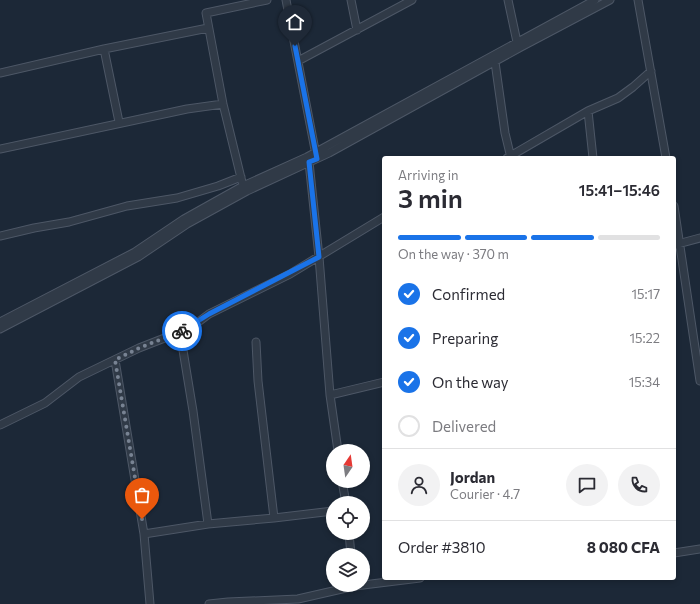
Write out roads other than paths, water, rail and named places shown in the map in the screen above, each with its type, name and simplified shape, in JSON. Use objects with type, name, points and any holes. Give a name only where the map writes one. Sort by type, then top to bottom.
[{"type":"street","points":[[243,186],[223,104],[206,13],[266,0]]},
{"type":"street","points":[[286,0],[316,155]]},
{"type":"street","points":[[351,0],[356,30]]},
{"type":"street","points":[[298,61],[412,0]]},
{"type":"street","points":[[508,0],[517,42]]},
{"type":"street","points":[[0,322],[135,252],[184,219],[243,186],[316,155],[386,114],[595,0]]},
{"type":"street","points":[[0,329],[138,257],[188,224],[247,191],[309,162],[316,155],[329,153],[610,0]]},
{"type":"street","points":[[638,0],[666,156]]},
{"type":"street","points":[[0,73],[104,49],[208,28]]},
{"type":"street","points":[[104,49],[119,122]]},
{"type":"street","points":[[495,62],[504,133],[509,156]]},
{"type":"street","points":[[512,156],[588,111],[618,98],[651,71]]},
{"type":"street","points":[[0,149],[119,122],[187,109],[223,104]]},
{"type":"street","points":[[588,111],[593,156]]},
{"type":"street","points":[[309,162],[319,257],[330,395],[337,444]]},
{"type":"street","points":[[0,236],[69,222],[127,206],[177,198],[218,186],[241,177]]},
{"type":"street","points":[[0,425],[45,403],[79,376],[139,348],[192,326],[209,314],[319,257],[382,218]]},
{"type":"street","points":[[676,231],[700,381]]},
{"type":"street","points":[[677,244],[700,238]]},
{"type":"street","points":[[180,332],[194,418],[208,524]]},
{"type":"street","points":[[256,342],[258,381],[274,518]]},
{"type":"street","points":[[115,360],[144,534],[150,604]]},
{"type":"street","points":[[330,395],[382,382]]},
{"type":"street","points":[[144,534],[208,524],[326,512]]},
{"type":"street","points":[[676,553],[700,549]]},
{"type":"street","points":[[370,584],[404,580]]},
{"type":"street","points":[[209,604],[290,600],[327,592]]}]
